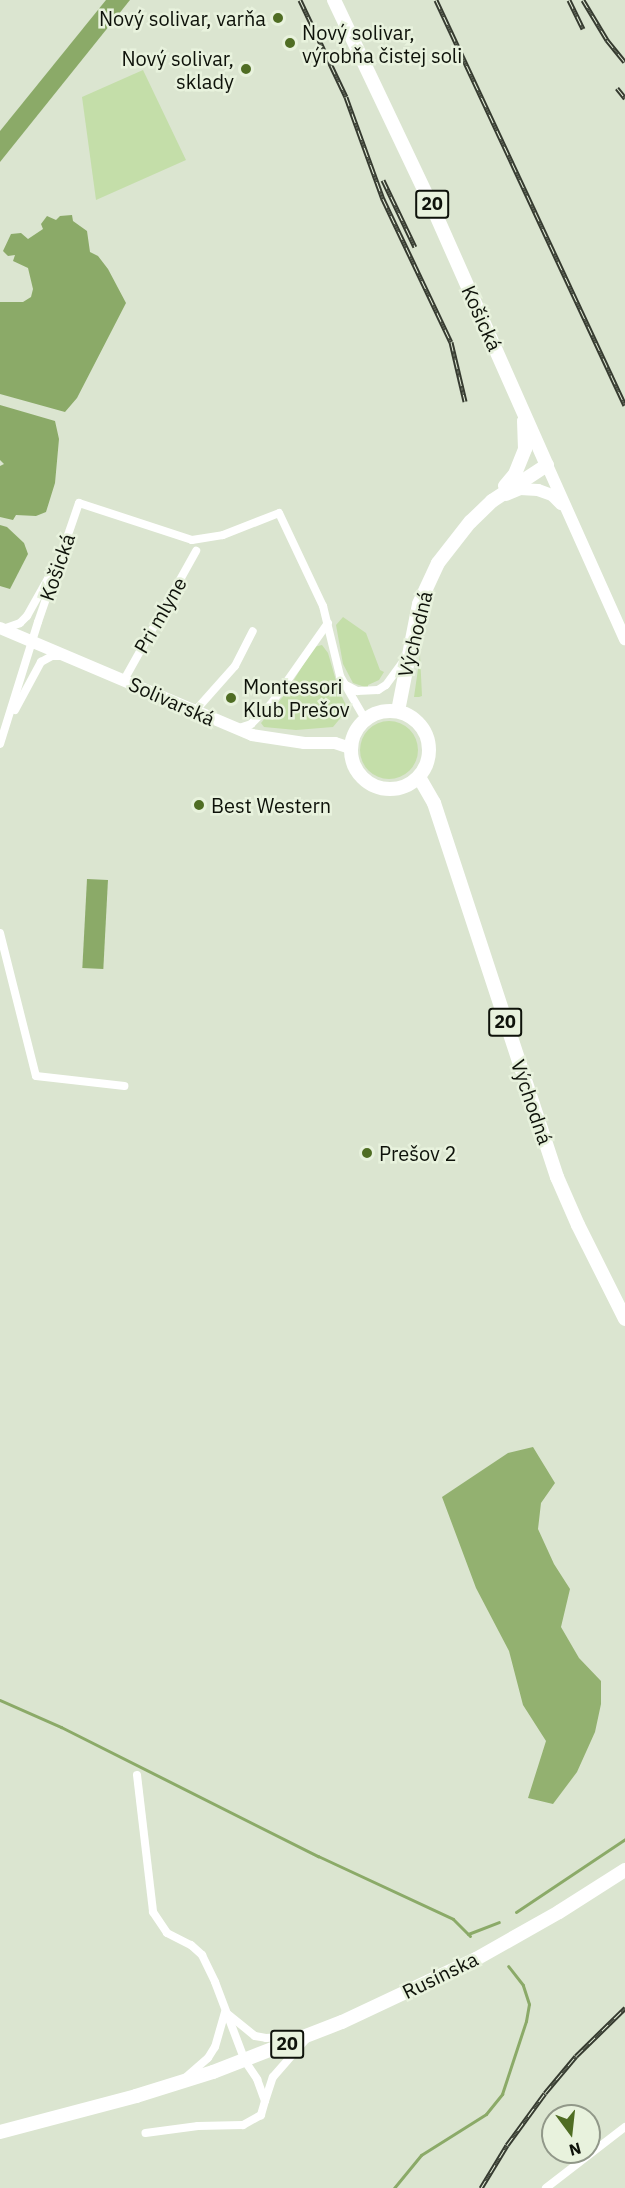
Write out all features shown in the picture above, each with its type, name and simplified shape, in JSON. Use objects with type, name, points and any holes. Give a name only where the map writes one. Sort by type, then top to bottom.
[{"type":"main road","name":"Košická","points":[[334,0],[432,206],[547,465]]},
{"type":"main road","points":[[492,501],[515,474],[523,455],[525,440],[523,411]]},
{"type":"main road","name":"Východná","points":[[398,711],[418,604],[428,581],[452,542],[492,501],[547,465]]},
{"type":"main road","points":[[386,711],[398,711],[409,716],[426,733],[429,757],[419,777],[397,789],[372,786],[355,770],[350,748],[357,727],[365,719],[386,711]]},
{"type":"main road","name":"Východná","points":[[419,777],[434,803],[557,1177],[625,1319]]},
{"type":"main road","name":"Rusínska","points":[[0,2132],[182,2081],[245,2061],[310,2034],[476,1959],[549,1918],[625,1870]]},
{"type":"street","name":"Košická","points":[[547,465],[625,639]]},
{"type":"street","points":[[492,501],[520,489],[538,490],[552,495],[567,509]]},
{"type":"street","name":"Košická","points":[[1,742],[79,503],[192,540],[223,535],[279,513],[328,623]]},
{"type":"street","name":"Pri mlyne","points":[[124,680],[196,551]]},
{"type":"street","points":[[2,629],[20,623],[27,616],[61,553]]},
{"type":"street","points":[[328,623],[343,683],[365,719]]},
{"type":"street","points":[[236,729],[251,724],[272,704],[328,623]]},
{"type":"street","name":"Solivarská","points":[[2,629],[236,729],[275,740],[335,743],[350,748]]},
{"type":"street","points":[[195,711],[235,666],[253,632]]},
{"type":"street","points":[[1,742],[41,662],[52,656],[69,657]]},
{"type":"street","points":[[343,683],[357,691],[378,690],[386,685],[407,657]]},
{"type":"street","points":[[0,933],[36,1076],[124,1086]]},
{"type":"street","points":[[136,1775],[153,1912],[167,1933],[191,1945],[202,1955],[245,2061],[265,2101]]},
{"type":"street","points":[[225,2011],[255,2036],[266,2038],[310,2034]]},
{"type":"street","points":[[182,2081],[208,2058],[215,2047],[225,2011]]},
{"type":"street","points":[[145,2133],[198,2126],[243,2125],[261,2115],[273,2077],[310,2034]]},
{"type":"street","points":[[546,2188],[625,2127]]},
{"type":"shaded area","points":[[106,0],[130,0],[0,162],[0,131]]},
{"type":"shaded area","points":[[143,70],[186,160],[96,200],[82,97]]},
{"type":"shaded area","points":[[72,215],[73,221],[87,231],[90,252],[98,256],[108,269],[126,303],[77,398],[65,412],[0,394],[0,302],[23,302],[31,297],[33,289],[28,268],[13,261],[15,255],[8,256],[3,251],[11,234],[21,233],[28,239],[43,229],[41,224],[47,216],[56,220],[60,216]]},
{"type":"shaded area","points":[[0,405],[55,421],[59,439],[55,483],[46,512],[36,516],[16,515],[13,520],[0,517],[0,466],[4,464],[0,460]]},
{"type":"shaded area","points":[[0,525],[7,527],[24,543],[28,554],[10,589],[0,586]]},
{"type":"shaded area","points":[[343,617],[366,633],[380,670],[384,672],[379,680],[368,685],[368,688],[353,683],[343,664],[336,625]]},
{"type":"shaded area","points":[[322,645],[328,653],[339,691],[348,709],[333,727],[296,730],[264,727],[261,723],[286,693],[314,647]]},
{"type":"shaded area","points":[[420,655],[422,696],[414,697]]},
{"type":"shaded area","points":[[383,721],[395,721],[410,729],[418,744],[418,756],[410,771],[395,779],[383,779],[368,771],[360,756],[360,744],[368,729]]},
{"type":"shaded area","points":[[87,879],[108,880],[103,969],[82,968]]},
{"type":"shaded area","points":[[533,1447],[555,1483],[541,1503],[538,1529],[554,1564],[570,1589],[561,1627],[579,1658],[601,1681],[601,1704],[595,1732],[577,1772],[553,1804],[528,1798],[546,1741],[523,1705],[509,1651],[476,1588],[442,1497],[508,1453]]},
{"type":"waterway","points":[[0,1700],[61,1727],[318,1856],[453,1919],[470,1936]]},
{"type":"waterway","points":[[516,1912],[625,1839]]},
{"type":"waterway","points":[[468,1934],[499,1922]]},
{"type":"waterway","points":[[394,2188],[421,2155],[486,2114],[502,2094],[526,2021],[529,2004],[523,1985],[508,1966]]},
{"type":"railway","points":[[300,0],[346,97],[383,199],[451,342],[465,401]]},
{"type":"railway","points":[[436,0],[625,405]]},
{"type":"railway","points":[[569,0],[583,29]]},
{"type":"railway","points":[[583,0],[607,40],[625,62]]},
{"type":"railway","points":[[617,88],[625,98]]},
{"type":"railway","points":[[383,180],[415,247]]},
{"type":"railway","points":[[481,2188],[507,2145],[545,2093],[576,2056],[625,2008]]},
{"type":"place","name":"Nový solivar, varňa","points":[[278,18]]},
{"type":"place","name":"Nový solivar, výrobňa čistej soli","points":[[290,43]]},
{"type":"place","name":"Nový solivar, sklady","points":[[246,69]]},
{"type":"place","name":"Montessori Klub Prešov","points":[[231,698]]},
{"type":"place","name":"Best Western","points":[[199,805]]},
{"type":"place","name":"Prešov 2","points":[[367,1153]]}]
